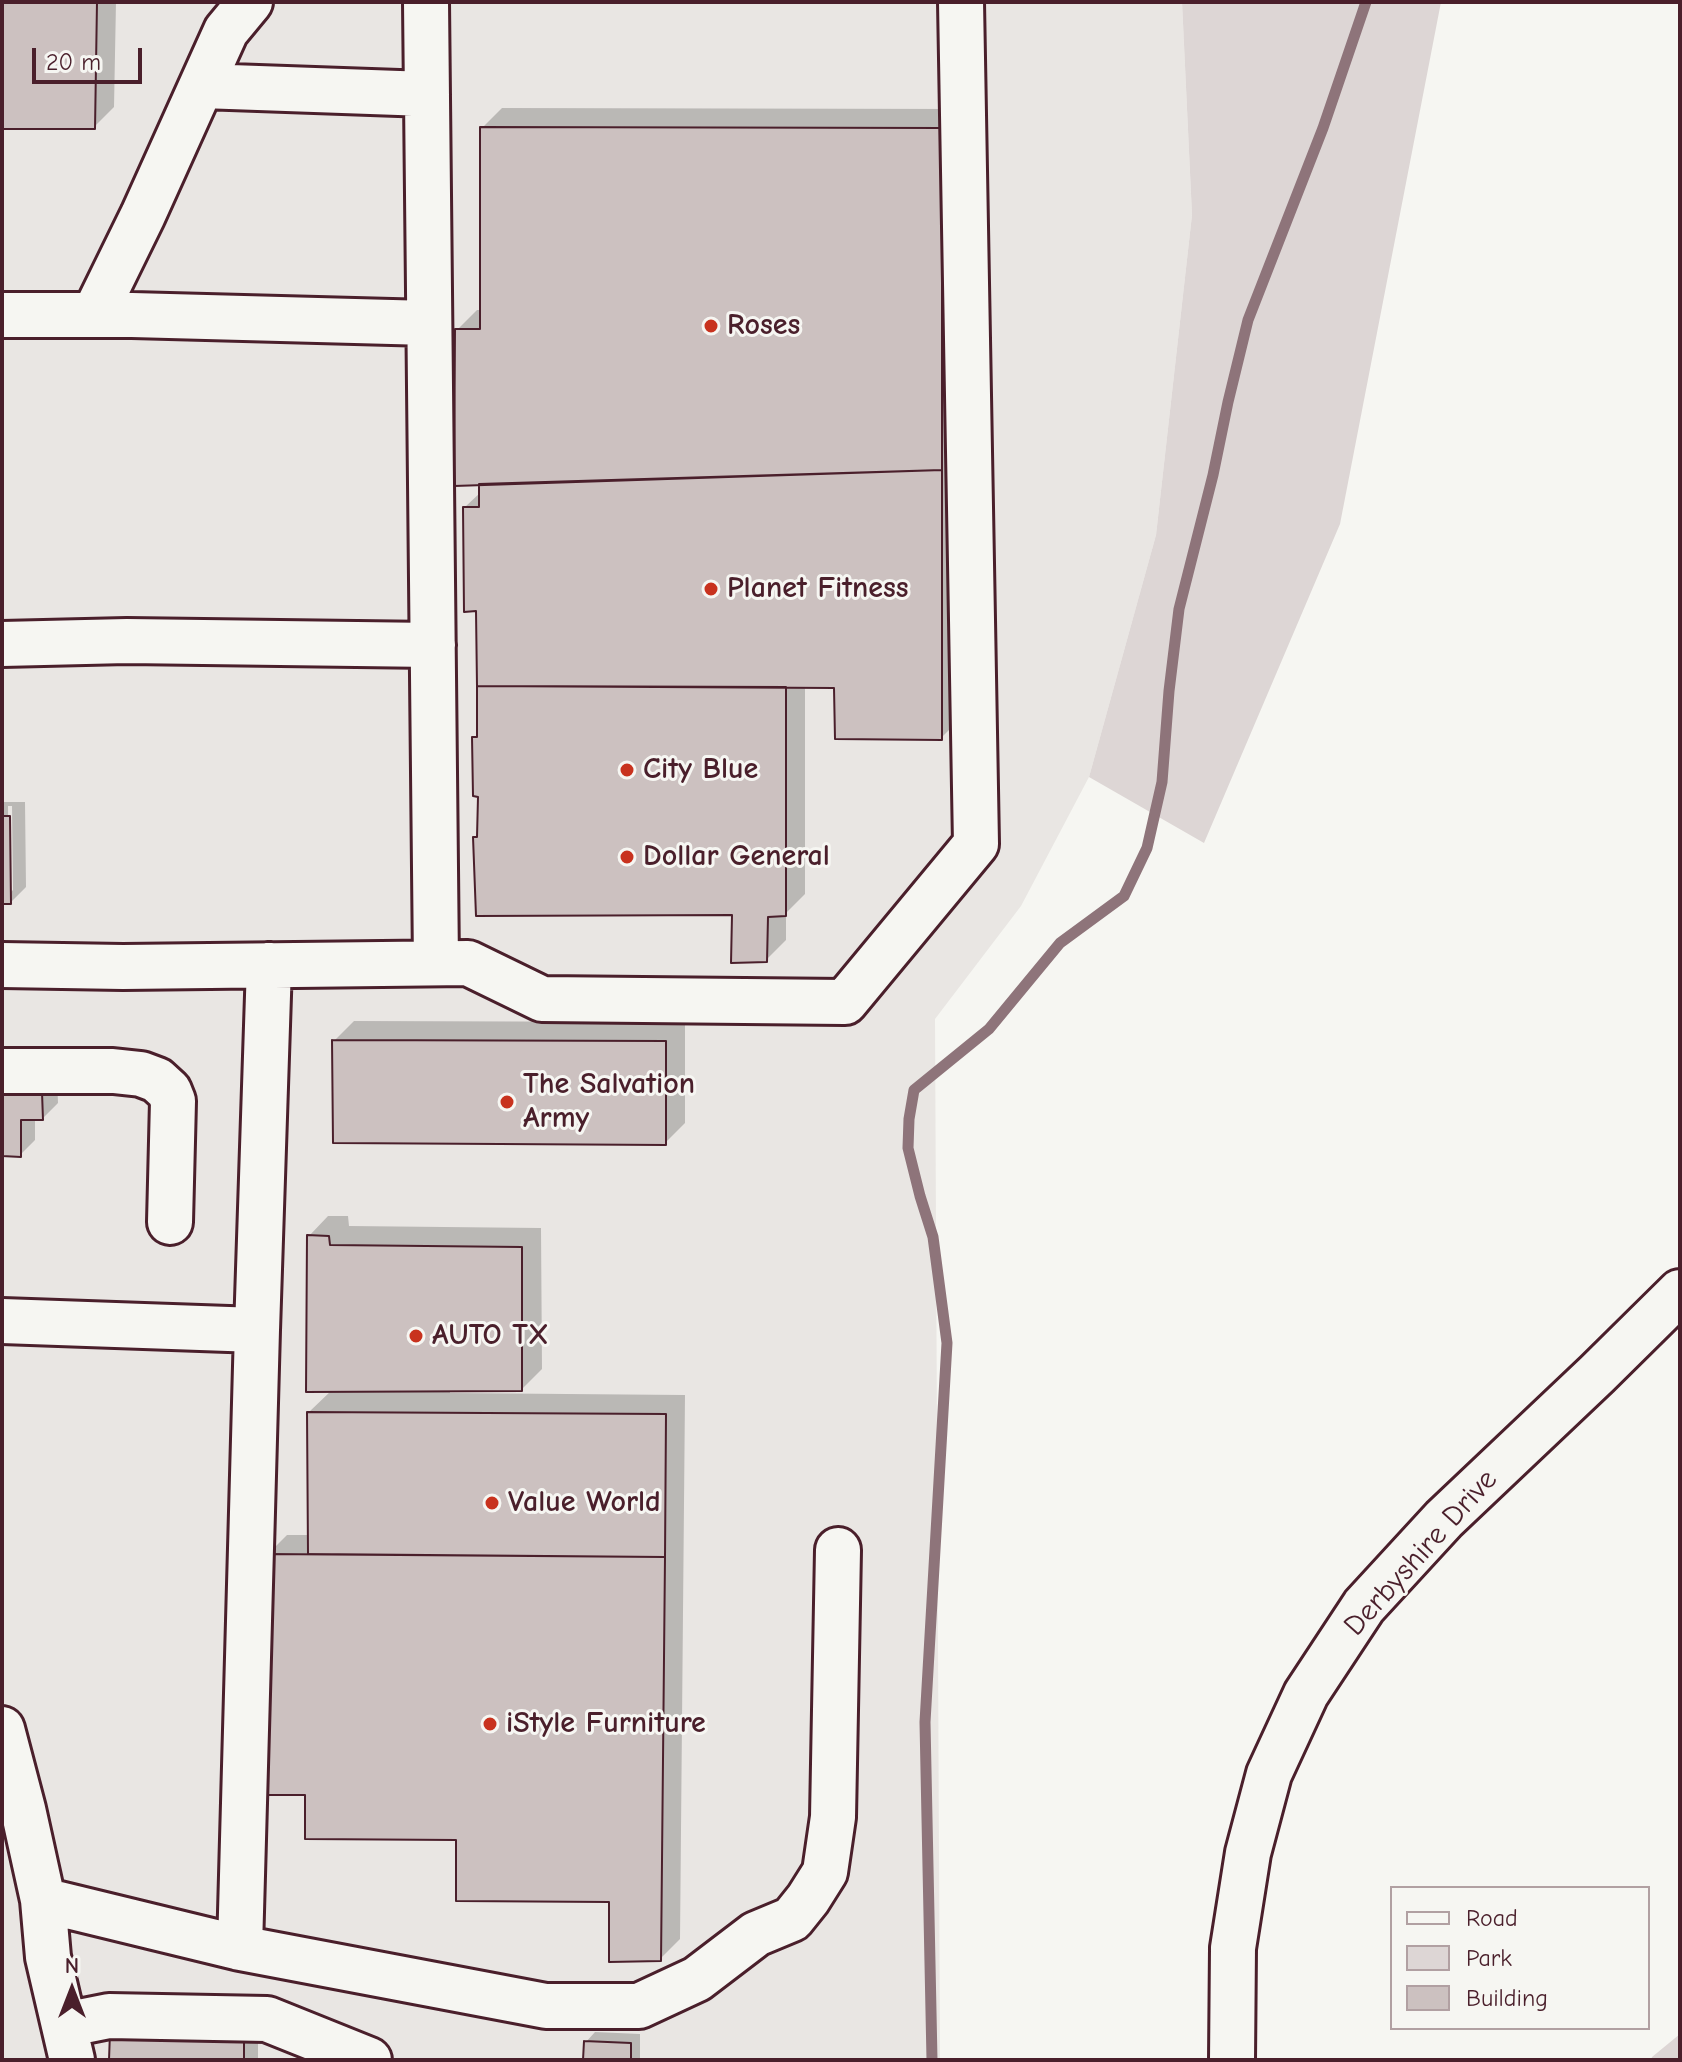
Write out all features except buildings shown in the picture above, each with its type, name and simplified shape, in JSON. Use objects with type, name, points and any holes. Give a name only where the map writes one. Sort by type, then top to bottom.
[{"type":"street","points":[[94,315],[226,31],[250,2]]},
{"type":"street","points":[[426,2],[436,963]]},
{"type":"street","points":[[2,965],[468,963],[542,999],[845,1002],[976,844],[961,2]]},
{"type":"street","points":[[202,86],[427,94]]},
{"type":"street","points":[[2,315],[429,323]]},
{"type":"street","points":[[2,644],[127,641],[433,645]]},
{"type":"street","points":[[240,1948],[269,965]]},
{"type":"street","points":[[2,1071],[113,1071],[141,1074],[157,1080],[169,1091],[173,1101],[170,1222]]},
{"type":"street","name":"Derbyshire Drive","points":[[1232,2060],[1233,1948],[1248,1853],[1269,1774],[1306,1694],[1364,1606],[1444,1519],[1680,1292]]},
{"type":"street","points":[[2,1321],[257,1330]]},
{"type":"street","points":[[43,1900],[240,1948],[546,2006],[639,2006],[697,1979],[756,1934],[792,1919],[825,1872],[833,1817],[838,1550]]},
{"type":"street","points":[[2,1729],[43,1900],[48,1957],[68,2042],[109,2016],[267,2019],[369,2060]]},
{"type":"shaded area","points":[[2,2],[1182,2],[1192,215],[1156,535],[1089,777],[1021,906],[935,1019],[940,2060],[2,2060]]},
{"type":"green space","points":[[1182,2],[1441,2],[1340,524],[1204,843],[1089,777],[1156,535],[1192,215]]},
{"type":"green space","points":[[1680,2034],[1680,2060],[1651,2060],[1652,2057]]},
{"type":"waterway","points":[[932,2060],[925,1722],[947,1343],[933,1237],[908,1148],[914,1090],[989,1029],[1060,943],[1124,896],[1147,848],[1162,782],[1179,609],[1248,320],[1323,128],[1366,2]]},
{"type":"place","name":"Roses","points":[[711,326]]},
{"type":"place","name":"Planet Fitness","points":[[711,589]]},
{"type":"place","name":"City Blue","points":[[627,770]]},
{"type":"place","name":"Dollar General","points":[[627,857]]},
{"type":"place","name":"The Salvation Army","points":[[507,1102]]},
{"type":"place","name":"AUTO TX","points":[[416,1336]]},
{"type":"place","name":"Value World","points":[[492,1503]]},
{"type":"place","name":"iStyle Furniture","points":[[490,1724]]}]
